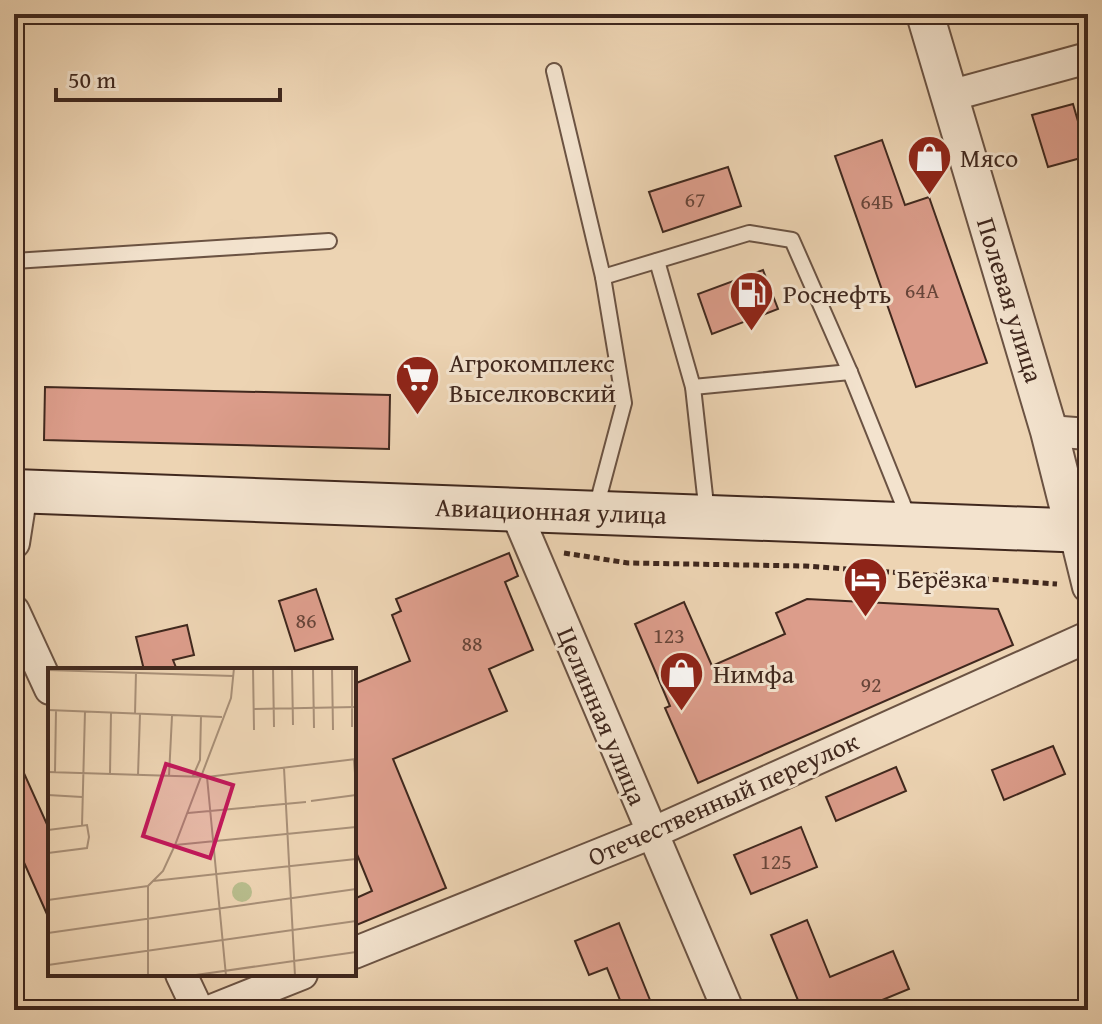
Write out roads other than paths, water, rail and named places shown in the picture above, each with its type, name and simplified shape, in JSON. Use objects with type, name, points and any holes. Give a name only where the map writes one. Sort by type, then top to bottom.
[{"type":"main road","name":"Авиационная улица","points":[[18,491],[1081,530]]},
{"type":"street","name":"Полевая улица","points":[[925,14],[1081,530],[1088,587]]},
{"type":"street","points":[[949,96],[1088,58]]},
{"type":"street","points":[[1049,431],[1088,434]]},
{"type":"street","points":[[14,543],[18,491]]},
{"type":"street","name":"Целинная улица","points":[[515,510],[728,1010]]},
{"type":"street","points":[[14,611],[48,685]]},
{"type":"street","name":"Отечественный переулок","points":[[356,952],[652,833],[1088,637]]},
{"type":"street","points":[[182,976],[198,1010]]},
{"type":"street","points":[[212,1010],[297,976]]},
{"type":"lane","points":[[554,71],[603,277],[624,403],[595,512]]},
{"type":"lane","points":[[603,277],[749,233],[792,240],[850,372],[910,523]]},
{"type":"lane","points":[[14,261],[329,241]]},
{"type":"lane","points":[[657,261],[693,387],[708,517]]},
{"type":"lane","points":[[693,387],[850,372]]},
{"type":"place","name":"Мясо","points":[[929,197]]},
{"type":"place","name":"Роснефть","points":[[752,333]]},
{"type":"place","name":"Агрокомплекс Выселковский","points":[[418,417]]},
{"type":"place","name":"Берёзка","points":[[866,618]]},
{"type":"place","name":"Нимфа","points":[[682,713]]}]
